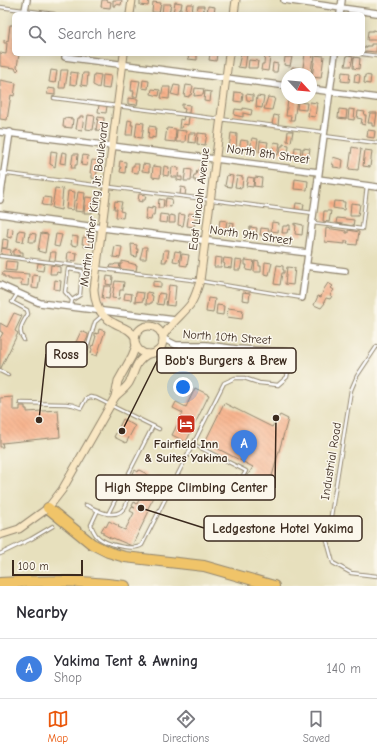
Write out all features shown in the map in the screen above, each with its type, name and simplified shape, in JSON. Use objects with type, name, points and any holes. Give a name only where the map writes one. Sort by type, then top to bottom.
[{"type":"highway","points":[[48,508],[92,544],[108,552],[125,557],[204,566],[274,586]]},
{"type":"highway","points":[[0,583],[32,581],[92,581],[125,586]]},
{"type":"street","points":[[26,10],[27,0]]},
{"type":"street","points":[[130,12],[132,0]]},
{"type":"street","points":[[234,12],[236,0]]},
{"type":"street","points":[[284,0],[340,11],[358,12]]},
{"type":"street","points":[[340,11],[342,0]]},
{"type":"street","points":[[365,12],[377,13]]},
{"type":"street","name":"Martin Luther King Jr. Boulevard","points":[[102,313],[95,301],[94,289],[124,56]]},
{"type":"street","name":"East Lincoln Avenue","points":[[163,337],[168,327],[190,304],[197,293],[200,282],[229,56]]},
{"type":"street","points":[[302,298],[335,56]]},
{"type":"street","points":[[65,57],[281,85]]},
{"type":"street","points":[[317,90],[377,98]]},
{"type":"street","name":"North 8th Street","points":[[0,132],[10,132],[318,172]]},
{"type":"street","points":[[0,200],[2,173],[10,132]]},
{"type":"street","name":"North 8th Street","points":[[318,179],[377,187]]},
{"type":"street","name":"North 9th Street","points":[[0,214],[308,254]]},
{"type":"street","points":[[306,266],[346,271]]},
{"type":"street","name":"North 10th Street","points":[[1,287],[40,303],[72,303],[102,313],[175,320]]},
{"type":"street","points":[[102,313],[106,318],[115,324],[131,331],[135,337],[136,346],[118,381],[115,397]]},
{"type":"street","points":[[0,535],[18,529],[48,508],[62,490],[115,397],[130,381],[137,363],[142,357],[157,352],[162,346],[163,337],[158,328],[149,325],[140,329],[135,337]]},
{"type":"street","name":"North 10th Street","points":[[163,337],[176,345],[206,344],[237,349],[291,352]]},
{"type":"street","points":[[136,346],[143,353],[148,354]]},
{"type":"street","name":"North 10th Street","points":[[157,352],[182,352],[238,359],[290,362]]},
{"type":"lane","points":[[0,7],[40,12]]},
{"type":"lane","points":[[365,54],[377,56]]},
{"type":"lane","points":[[54,98],[220,119],[377,143]]},
{"type":"lane","points":[[2,173],[314,213]]},
{"type":"lane","points":[[312,223],[362,229],[367,186]]},
{"type":"lane","points":[[0,256],[200,282],[302,298]]},
{"type":"lane","points":[[68,269],[82,271],[80,295],[72,303],[65,292],[68,269]]},
{"type":"lane","points":[[18,293],[12,302],[27,310],[28,314],[21,326],[20,335],[24,340]]},
{"type":"lane","points":[[82,365],[95,322],[102,313]]},
{"type":"lane","name":"Industrial Road","points":[[377,346],[357,376],[351,390],[327,541],[333,563],[351,573],[377,576]]},
{"type":"lane","points":[[98,510],[91,525],[94,533],[102,540],[127,548],[138,548],[142,545],[224,383],[235,378],[244,378],[259,383],[278,385],[287,378],[291,352]]},
{"type":"lane","points":[[0,371],[8,374]]},
{"type":"lane","points":[[20,403],[66,404],[81,408],[86,399],[90,397],[96,398],[159,429]]},
{"type":"lane","points":[[108,514],[152,426]]},
{"type":"lane","points":[[193,444],[246,471],[242,478]]},
{"type":"lane","points":[[86,505],[108,514],[117,513],[124,508],[128,499],[128,491],[124,484]]},
{"type":"lane","points":[[234,495],[238,487]]},
{"type":"lane","points":[[0,554],[31,539],[52,526]]},
{"type":"building","points":[[102,0],[111,2],[110,8],[101,7]]},
{"type":"building","points":[[113,0],[122,0],[121,5],[115,4],[115,6],[113,6]]},
{"type":"building","points":[[140,0],[149,0],[148,6],[140,5]]},
{"type":"building","points":[[153,2],[161,3],[159,12],[152,12]]},
{"type":"building","points":[[175,2],[182,3],[181,9],[179,9],[178,12],[173,12]]},
{"type":"building","points":[[163,4],[171,4],[169,12],[162,12]]},
{"type":"building","points":[[187,4],[193,4],[192,12],[185,12]]},
{"type":"building","points":[[198,6],[204,6],[203,12],[197,12]]},
{"type":"building","points":[[208,6],[215,7],[214,12],[207,12]]},
{"type":"building","points":[[10,25],[12,25],[12,56],[19,56],[17,67],[19,69],[17,71],[15,68],[0,66],[0,53],[6,54],[7,43],[4,43],[4,40],[8,41]]},
{"type":"building","points":[[368,31],[377,31],[377,40],[367,40]]},
{"type":"building","points":[[371,44],[377,44],[376,52],[365,51],[366,46],[371,46]]},
{"type":"building","points":[[189,56],[197,56],[197,60],[188,59]]},
{"type":"building","points":[[210,56],[217,56],[216,61],[209,60]]},
{"type":"building","points":[[241,56],[247,56],[245,68],[238,67]]},
{"type":"building","points":[[265,56],[270,57],[268,71],[261,70],[262,64],[264,64]]},
{"type":"building","points":[[305,56],[313,56],[312,68],[303,68]]},
{"type":"building","points":[[315,56],[324,56],[321,78],[317,78],[317,68],[313,68]]},
{"type":"building","points":[[347,56],[353,56],[351,66],[345,66]]},
{"type":"building","points":[[285,57],[292,57],[290,66],[284,65]]},
{"type":"building","points":[[354,57],[360,58],[359,69],[353,68]]},
{"type":"building","points":[[249,60],[258,61],[257,68],[248,68]]},
{"type":"building","points":[[273,63],[278,64],[277,72],[272,72]]},
{"type":"building","points":[[51,70],[57,71],[55,83],[49,82]]},
{"type":"building","points":[[61,70],[68,70],[65,88],[59,88]]},
{"type":"building","points":[[71,72],[78,73],[76,85],[70,84]]},
{"type":"building","points":[[342,72],[350,73],[349,82],[341,81]]},
{"type":"building","points":[[83,73],[88,73],[87,86],[81,85]]},
{"type":"building","points":[[94,74],[101,75],[99,88],[93,85]]},
{"type":"building","points":[[355,74],[360,75],[359,83],[354,82]]},
{"type":"building","points":[[103,75],[111,76],[109,89],[102,88]]},
{"type":"building","points":[[365,75],[371,76],[370,84],[364,83]]},
{"type":"building","points":[[0,80],[16,83],[14,96],[11,95],[7,120],[0,119]]},
{"type":"building","points":[[132,80],[140,81],[137,97],[133,97],[134,91],[131,91]]},
{"type":"building","points":[[143,80],[149,81],[148,89],[142,88]]},
{"type":"building","points":[[174,85],[180,86],[179,96],[171,94]]},
{"type":"building","points":[[186,85],[193,86],[189,97],[184,96]]},
{"type":"building","points":[[163,87],[170,87],[169,99],[161,98]]},
{"type":"building","points":[[48,88],[55,89],[55,95],[47,94]]},
{"type":"building","points":[[195,88],[204,89],[203,95],[194,96]]},
{"type":"building","points":[[152,89],[160,90],[159,96],[151,94]]},
{"type":"building","points":[[205,91],[211,92],[210,102],[204,101]]},
{"type":"building","points":[[235,92],[243,93],[242,102],[234,101]]},
{"type":"building","points":[[246,94],[253,95],[253,101],[247,100]]},
{"type":"building","points":[[257,96],[264,97],[262,108],[256,107]]},
{"type":"building","points":[[268,97],[275,98],[272,110],[264,109]]},
{"type":"building","points":[[128,98],[138,99],[137,105],[128,104]]},
{"type":"building","points":[[182,104],[190,105],[189,113],[184,113],[185,109],[182,108]]},
{"type":"building","points":[[287,104],[296,104],[294,120],[290,120],[291,116],[286,116]]},
{"type":"building","points":[[298,104],[307,104],[306,110],[297,109]]},
{"type":"building","points":[[310,104],[317,104],[315,117],[308,116]]},
{"type":"building","points":[[99,105],[107,106],[106,113],[98,112]]},
{"type":"building","points":[[243,108],[252,110],[251,115],[243,113],[243,117],[234,115],[235,109],[243,110]]},
{"type":"building","points":[[339,109],[347,110],[346,119],[338,118]]},
{"type":"building","points":[[349,109],[355,110],[354,120],[348,119]]},
{"type":"building","points":[[358,111],[365,112],[365,125],[361,124],[362,119],[357,118]]},
{"type":"building","points":[[370,113],[377,113],[375,126],[372,126],[372,123],[368,123]]},
{"type":"building","points":[[88,115],[95,116],[93,130],[86,129]]},
{"type":"building","points":[[274,115],[279,116],[278,125],[272,124]]},
{"type":"building","points":[[80,116],[84,116],[82,130],[76,129],[78,118],[80,118]]},
{"type":"building","points":[[184,116],[189,117],[188,125],[183,124],[182,128],[179,128],[180,119],[183,120]]},
{"type":"building","points":[[98,117],[104,118],[103,131],[96,130]]},
{"type":"building","points":[[64,118],[73,119],[72,128],[63,127]]},
{"type":"building","points":[[128,120],[132,121],[132,135],[126,135]]},
{"type":"building","points":[[137,122],[144,123],[142,138],[135,137]]},
{"type":"building","points":[[149,126],[156,127],[155,138],[148,138]]},
{"type":"building","points":[[167,128],[176,129],[175,142],[165,141]]},
{"type":"building","points":[[177,130],[186,131],[185,142],[176,142]]},
{"type":"building","points":[[368,130],[375,131],[374,138],[367,137]]},
{"type":"building","points":[[288,131],[293,131],[291,142],[287,141]]},
{"type":"building","points":[[189,133],[196,133],[195,143],[188,142]]},
{"type":"building","points":[[198,133],[207,134],[205,145],[197,144]]},
{"type":"building","points":[[231,133],[237,134],[236,150],[229,149]]},
{"type":"building","points":[[252,138],[258,139],[256,152],[250,151]]},
{"type":"building","points":[[241,140],[248,141],[247,150],[239,149]]},
{"type":"building","points":[[260,141],[268,142],[266,153],[259,152]]},
{"type":"building","points":[[274,142],[280,143],[278,155],[272,154]]},
{"type":"building","points":[[283,144],[289,145],[288,156],[280,153],[281,146],[283,146]]},
{"type":"building","points":[[295,147],[301,148],[300,157],[294,156]]},
{"type":"building","points":[[352,147],[361,149],[358,170],[349,169]]},
{"type":"building","points":[[303,148],[310,149],[308,159],[302,158]]},
{"type":"building","points":[[365,150],[372,151],[370,167],[363,166]]},
{"type":"building","points":[[51,151],[57,152],[55,167],[50,164]]},
{"type":"building","points":[[62,152],[67,153],[66,164],[60,163]]},
{"type":"building","points":[[73,154],[78,154],[77,165],[75,165],[75,168],[71,168]]},
{"type":"building","points":[[83,155],[88,156],[87,166],[81,165]]},
{"type":"building","points":[[333,157],[343,160],[342,168],[333,167]]},
{"type":"building","points":[[92,160],[98,161],[96,179],[92,178],[92,173],[90,173]]},
{"type":"building","points":[[120,161],[126,162],[125,173],[120,172]]},
{"type":"building","points":[[134,164],[139,164],[138,173],[131,172]]},
{"type":"building","points":[[143,164],[149,165],[149,172],[142,171]]},
{"type":"building","points":[[153,166],[161,167],[160,178],[152,177]]},
{"type":"building","points":[[164,166],[169,167],[168,176],[163,175]]},
{"type":"building","points":[[172,167],[179,168],[178,177],[182,177],[182,181],[177,180],[177,177],[171,177]]},
{"type":"building","points":[[186,169],[192,170],[191,181],[184,181]]},
{"type":"building","points":[[197,170],[204,171],[202,182],[195,182],[196,180],[193,180]]},
{"type":"building","points":[[227,175],[233,176],[231,187],[225,186]]},
{"type":"building","points":[[237,176],[243,177],[242,188],[235,187]]},
{"type":"building","points":[[248,177],[254,178],[253,187],[246,186]]},
{"type":"building","points":[[255,177],[262,178],[261,187],[254,186]]},
{"type":"building","points":[[295,179],[308,181],[307,190],[294,189]]},
{"type":"building","points":[[181,187],[186,188],[185,196],[180,195]]},
{"type":"building","points":[[55,188],[63,189],[61,210],[52,208]]},
{"type":"building","points":[[68,191],[75,192],[73,210],[66,209]]},
{"type":"building","points":[[78,192],[85,193],[83,212],[75,211]]},
{"type":"building","points":[[139,194],[146,195],[145,200],[142,200],[142,202],[138,201]]},
{"type":"building","points":[[44,197],[51,198],[50,206],[42,205]]},
{"type":"building","points":[[86,197],[94,198],[92,213],[84,213]]},
{"type":"building","points":[[166,198],[172,199],[171,207],[165,206]]},
{"type":"building","points":[[159,199],[164,200],[163,208],[158,208]]},
{"type":"building","points":[[115,201],[122,202],[120,211],[124,212],[123,218],[116,217],[117,209],[114,209]]},
{"type":"building","points":[[334,201],[345,202],[344,210],[333,208]]},
{"type":"building","points":[[296,203],[304,204],[303,210],[295,209]]},
{"type":"building","points":[[351,203],[360,204],[358,216],[350,216]]},
{"type":"building","points":[[152,206],[155,207],[154,215],[152,215],[151,220],[145,219],[147,208],[152,209]]},
{"type":"building","points":[[324,211],[331,211],[329,222],[323,221]]},
{"type":"building","points":[[189,213],[200,215],[199,219],[195,218],[194,227],[187,226]]},
{"type":"building","points":[[160,214],[168,215],[167,223],[159,222]]},
{"type":"building","points":[[179,214],[185,215],[183,226],[178,225]]},
{"type":"building","points":[[170,215],[175,216],[175,223],[169,223]]},
{"type":"building","points":[[337,218],[354,220],[353,226],[336,223]]},
{"type":"building","points":[[220,220],[227,221],[225,233],[218,232]]},
{"type":"building","points":[[230,222],[234,223],[233,232],[228,231]]},
{"type":"building","points":[[272,222],[279,223],[278,232],[271,231]]},
{"type":"building","points":[[294,223],[303,225],[302,235],[295,234],[296,225],[294,225]]},
{"type":"building","points":[[290,225],[290,230],[288,229],[287,233],[282,233],[283,226]]},
{"type":"building","points":[[250,227],[257,228],[256,235],[254,237],[251,237],[251,234],[249,234]]},
{"type":"building","points":[[8,228],[13,229],[12,238],[7,237]]},
{"type":"building","points":[[261,228],[269,229],[268,236],[260,235]]},
{"type":"building","points":[[326,228],[346,231],[346,233],[348,233],[348,230],[359,232],[357,245],[347,244],[348,241],[345,241],[345,244],[325,242]]},
{"type":"building","points":[[19,230],[25,231],[23,242],[17,241]]},
{"type":"building","points":[[30,233],[36,234],[35,242],[29,242]]},
{"type":"building","points":[[41,233],[48,234],[45,253],[38,251]]},
{"type":"building","points":[[56,234],[62,235],[59,247],[54,246]]},
{"type":"building","points":[[72,236],[78,237],[77,246],[71,245]]},
{"type":"building","points":[[83,237],[90,238],[89,247],[84,247],[84,244],[82,244]]},
{"type":"building","points":[[3,239],[8,240],[7,248],[2,248]]},
{"type":"building","points":[[131,244],[137,245],[137,257],[132,256]]},
{"type":"building","points":[[115,246],[122,247],[120,258],[113,257]]},
{"type":"building","points":[[143,247],[147,247],[146,259],[140,259]]},
{"type":"building","points":[[2,248],[11,250],[10,256],[1,254]]},
{"type":"building","points":[[15,249],[23,252],[23,256],[13,255],[13,251],[15,251]]},
{"type":"building","points":[[164,250],[169,250],[166,262],[162,262]]},
{"type":"building","points":[[175,251],[181,252],[179,262],[173,261]]},
{"type":"building","points":[[51,252],[56,252],[55,262],[49,261]]},
{"type":"building","points":[[68,252],[77,253],[76,261],[67,260]]},
{"type":"building","points":[[182,254],[189,255],[187,266],[180,265]]},
{"type":"building","points":[[215,257],[222,258],[221,267],[214,267]]},
{"type":"building","points":[[224,258],[232,259],[231,268],[224,267]]},
{"type":"building","points":[[236,260],[242,261],[240,270],[235,270]]},
{"type":"building","points":[[245,260],[254,261],[252,271],[246,270],[247,265],[245,265]]},
{"type":"building","points":[[6,261],[17,262],[16,271],[5,270]]},
{"type":"building","points":[[122,261],[137,265],[136,271],[120,269],[120,264],[122,264]]},
{"type":"building","points":[[255,261],[259,262],[261,272],[254,272]]},
{"type":"building","points":[[265,262],[272,263],[269,275],[264,274]]},
{"type":"building","points":[[38,263],[44,264],[43,271],[37,270]]},
{"type":"building","points":[[120,264],[119,269],[110,268],[111,265]]},
{"type":"building","points":[[51,265],[60,267],[60,273],[57,272],[56,274],[50,274]]},
{"type":"building","points":[[277,265],[283,266],[284,270],[280,285],[274,284]]},
{"type":"building","points":[[287,267],[295,268],[293,285],[285,284]]},
{"type":"building","points":[[3,272],[29,274],[28,286],[21,285],[22,280],[11,280],[8,279],[8,277],[4,277],[4,275],[2,275]]},
{"type":"building","points":[[33,275],[40,276],[38,289],[32,288]]},
{"type":"building","points":[[107,276],[113,277],[112,285],[106,284]]},
{"type":"building","points":[[55,280],[61,281],[60,290],[54,289]]},
{"type":"building","points":[[115,281],[124,282],[123,290],[120,290],[119,299],[112,298]]},
{"type":"building","points":[[153,281],[161,282],[161,287],[153,286]]},
{"type":"building","points":[[328,283],[333,286],[331,288],[334,290],[330,295],[332,296],[330,299],[326,298],[325,303],[321,308],[314,305],[318,296],[321,297]]},
{"type":"building","points":[[169,285],[176,286],[174,306],[166,305]]},
{"type":"building","points":[[104,286],[111,286],[109,299],[102,298]]},
{"type":"building","points":[[136,292],[144,293],[143,301],[135,302]]},
{"type":"building","points":[[147,292],[152,293],[151,295],[153,296],[152,303],[150,304],[146,304]]},
{"type":"building","points":[[243,292],[250,293],[249,301],[242,300]]},
{"type":"building","points":[[125,293],[132,294],[131,300],[124,299]]},
{"type":"building","points":[[159,293],[165,294],[163,305],[157,304]]},
{"type":"building","points":[[208,298],[215,299],[213,313],[206,312]]},
{"type":"building","points":[[217,305],[224,306],[223,315],[216,314]]},
{"type":"building","points":[[228,308],[243,310],[242,319],[227,317]]},
{"type":"building","points":[[14,313],[22,316],[15,331],[18,333],[0,370],[0,338],[3,333],[0,331],[0,323],[7,327]]},
{"type":"building","points":[[99,329],[105,331],[97,356],[91,354],[91,348],[96,336],[95,333],[98,334]]},
{"type":"building","points":[[81,331],[88,334],[88,337],[79,354],[72,351]]},
{"type":"building","name":"Fairfield Inn & Suites Yakima","points":[[195,388],[209,395],[186,442],[172,435],[183,413],[173,408],[176,402],[186,407]]},
{"type":"building","points":[[13,397],[13,410],[20,410],[20,406],[25,406],[27,412],[58,410],[60,437],[2,443],[3,447],[0,447],[0,398]]},
{"type":"building","points":[[224,403],[272,427],[280,415],[288,419],[267,494],[264,493],[262,499],[232,484],[236,475],[244,479],[246,474],[248,475],[253,467],[205,442]]},
{"type":"building","points":[[123,419],[135,426],[126,443],[114,437]]},
{"type":"building","points":[[135,470],[138,472],[139,470],[147,474],[146,476],[155,480],[157,476],[164,479],[147,510],[149,511],[132,546],[113,538],[112,539],[103,534],[101,531],[104,526],[106,527],[109,521],[125,530],[134,513],[130,511],[132,507],[135,508],[132,506],[134,502],[137,504],[144,489],[132,482],[134,477],[132,475]]},
{"type":"place","name":"High Steppe Climbing Center","points":[[276,418]]},
{"type":"place","name":"Ross","points":[[39,420]]},
{"type":"place","name":"Fairfield Inn & Suites Yakima","points":[[186,424]]},
{"type":"place","name":"Bob's Burgers & Brew","points":[[122,431]]},
{"type":"place","name":"Yakima Tent & Awning","points":[[244,463]]},
{"type":"place","name":"Ledgestone Hotel Yakima","points":[[141,508]]}]
